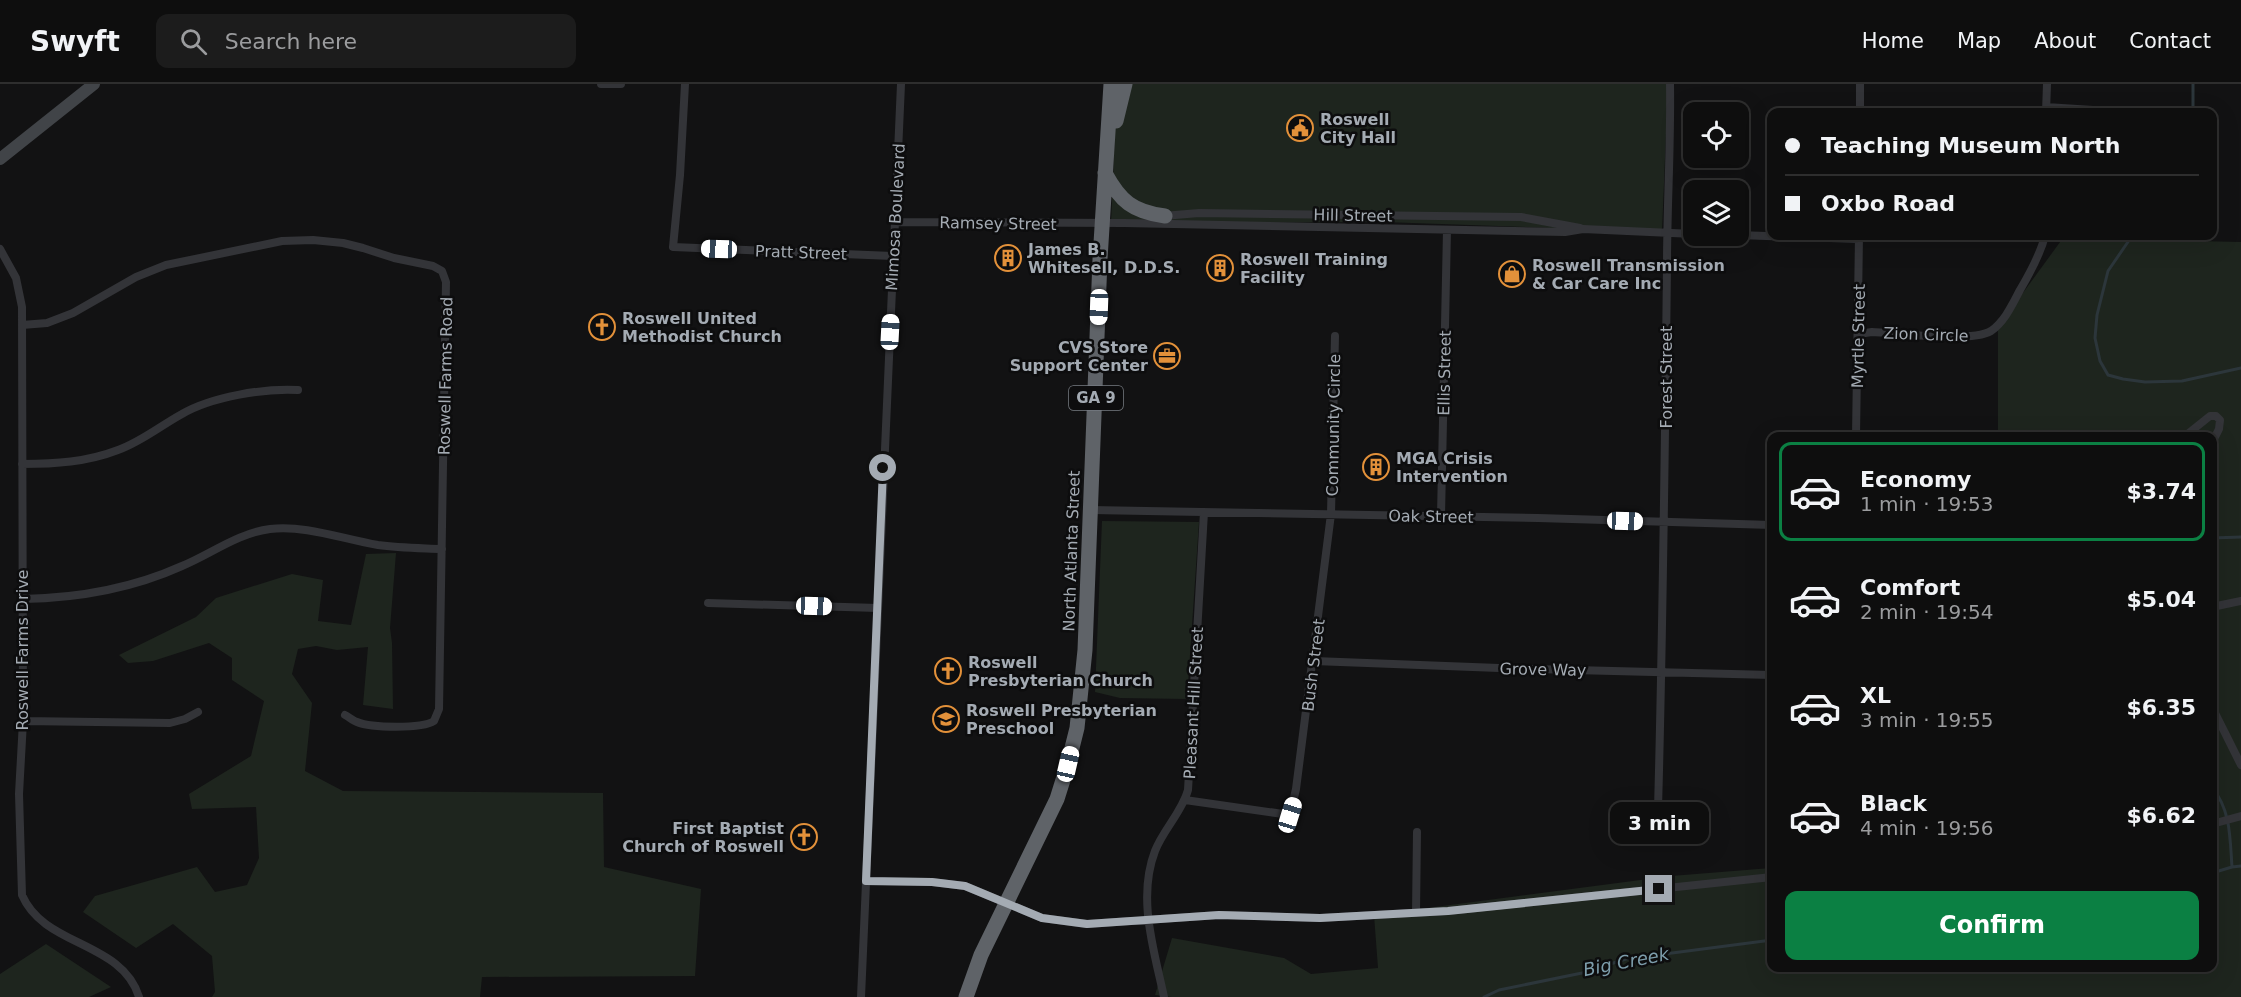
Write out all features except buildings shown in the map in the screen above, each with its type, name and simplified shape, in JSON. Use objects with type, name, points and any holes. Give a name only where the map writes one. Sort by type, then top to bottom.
[{"type":"highway","name":"North Atlanta Street","points":[[966,997],[981,955],[1057,799],[1077,728],[1084,671],[1102,224],[1111,84]]},
{"type":"highway","name":"GA 9","points":[[1106,166],[1125,84]]},
{"type":"highway","points":[[1106,166],[1119,195],[1128,204],[1149,213],[1165,216]]},
{"type":"street","points":[[0,159],[94,84]]},
{"type":"street","points":[[601,84],[621,84]]},
{"type":"street","name":"Pratt Street","points":[[685,84],[673,247],[893,256]]},
{"type":"street","name":"Mimosa Boulevard","points":[[861,997],[901,84]]},
{"type":"street","name":"Forest Street","points":[[1658,808],[1665,522],[1670,84]]},
{"type":"street","points":[[1860,84],[1860,108]]},
{"type":"street","points":[[2046,108],[2047,84]]},
{"type":"street","name":"Hill Street","points":[[1124,223],[1199,213],[1521,217],[1583,229],[1683,233]]},
{"type":"street","name":"Ramsey Street","points":[[894,222],[1102,224]]},
{"type":"street","name":"Hill Street","points":[[1102,224],[1565,232],[1583,229]]},
{"type":"street","name":"Ellis Street","points":[[1441,516],[1447,230]]},
{"type":"street","points":[[1749,235],[1767,235]]},
{"type":"street","name":"Roswell Farms Road","points":[[22,324],[47,323],[73,314],[136,277],[166,265],[282,241],[313,240],[343,243],[394,258],[433,266],[442,271],[446,282],[438,715],[423,726],[370,726],[345,715]]},
{"type":"street","name":"Myrtle Street","points":[[1857,432],[1859,240]]},
{"type":"street","name":"Zion Circle","points":[[1858,333],[1971,337],[1989,332],[2003,321],[2029,275],[2044,240]]},
{"type":"street","name":"Roswell Farms Drive","points":[[0,249],[16,278],[22,307],[22,720],[19,794],[22,895],[27,907],[35,917],[124,969],[139,997]]},
{"type":"street","name":"Community Circle","points":[[1331,514],[1335,336]]},
{"type":"street","points":[[22,464],[61,464],[98,457],[136,442],[183,413],[203,404],[272,390],[298,390]]},
{"type":"street","points":[[2190,432],[2210,416],[2216,416],[2220,420],[2217,433]]},
{"type":"street","name":"Oak Street","points":[[1091,510],[1767,525]]},
{"type":"street","name":"Pleasant Hill Street","points":[[1164,997],[1148,920],[1148,881],[1155,852],[1185,800],[1188,790],[1204,512]]},
{"type":"street","name":"Bush Street","points":[[1185,800],[1290,815],[1295,798],[1314,661],[1331,514]]},
{"type":"street","points":[[22,599],[79,595],[133,584],[183,566],[244,536],[272,529],[298,529],[378,545],[442,549]]},
{"type":"street","points":[[2217,606],[2241,601]]},
{"type":"street","points":[[708,603],[878,608]]},
{"type":"street","name":"Grove Way","points":[[1314,661],[1767,675]]},
{"type":"street","points":[[22,720],[170,723],[185,719],[198,711]]},
{"type":"street","points":[[2217,717],[2241,765]]},
{"type":"street","points":[[2217,823],[2241,816]]},
{"type":"street","points":[[1416,913],[1417,832]]},
{"type":"street","points":[[866,881],[932,882],[965,886],[1042,918],[1095,924],[1219,915],[1320,918],[1416,913],[1767,878]]},
{"type":"shaded area","points":[[1117,84],[1668,84],[1662,232],[1384,222],[1111,223]]},
{"type":"shaded area","points":[[2062,240],[2241,242],[2241,997],[1172,997],[1155,995],[1172,938],[1284,958],[1311,974],[1378,968],[1374,915],[1671,876],[1767,868],[1767,972],[2217,972],[2217,432],[1998,432],[1998,327]]},
{"type":"shaded area","points":[[1102,521],[1199,522],[1187,699],[1120,698],[1095,692]]},
{"type":"shaded area","points":[[396,553],[390,628],[393,709],[363,705],[368,647],[337,650],[316,646],[298,649],[292,674],[312,703],[305,771],[343,791],[603,793],[604,867],[701,889],[695,976],[482,977],[480,997],[212,997],[215,992],[212,956],[173,924],[136,948],[83,912],[95,896],[197,867],[215,892],[247,885],[259,858],[256,807],[192,809],[189,794],[251,756],[264,701],[232,680],[232,658],[209,643],[153,661],[128,663],[119,655],[196,617],[216,598],[292,574],[323,580],[318,621],[351,625],[366,554]]},
{"type":"shaded area","points":[[46,944],[111,987],[89,997],[0,997],[0,974]]},
{"type":"waterway","points":[[2193,84],[2193,108]]},
{"type":"waterway","points":[[2129,240],[2108,271],[2097,315],[2095,338],[2100,361],[2108,375],[2145,382],[2182,381],[2241,368]]},
{"type":"waterway","points":[[2217,538],[2241,537]]},
{"type":"waterway","points":[[2217,795],[2226,815],[2232,867]]},
{"type":"waterway","name":"Big Creek","points":[[2217,872],[2241,866]]},
{"type":"waterway","name":"Big Creek","points":[[1484,997],[1499,990],[1582,973],[1626,959],[1767,941]]},
{"type":"place","name":"Roswell City Hall","points":[[1300,128]]},
{"type":"place","name":"James B. Whitesell, D.D.S.","points":[[1008,258]]},
{"type":"place","name":"Roswell Training Facility","points":[[1220,268]]},
{"type":"place","name":"Roswell Transmission & Car Care Inc","points":[[1512,274]]},
{"type":"place","name":"Roswell United Methodist Church","points":[[602,327]]},
{"type":"place","name":"CVS Store Support Center","points":[[1167,356]]},
{"type":"place","name":"MGA Crisis Intervention","points":[[1376,467]]},
{"type":"place","name":"Roswell Presbyterian Church","points":[[948,671]]},
{"type":"place","name":"Roswell Presbyterian Preschool","points":[[946,719]]},
{"type":"place","name":"First Baptist Church of Roswell","points":[[804,837]]},
{"type":"route","points":[[883,468],[866,881],[932,882],[965,886],[1042,918],[1087,924],[1219,915],[1320,918],[1448,911],[1659,889]]}]
